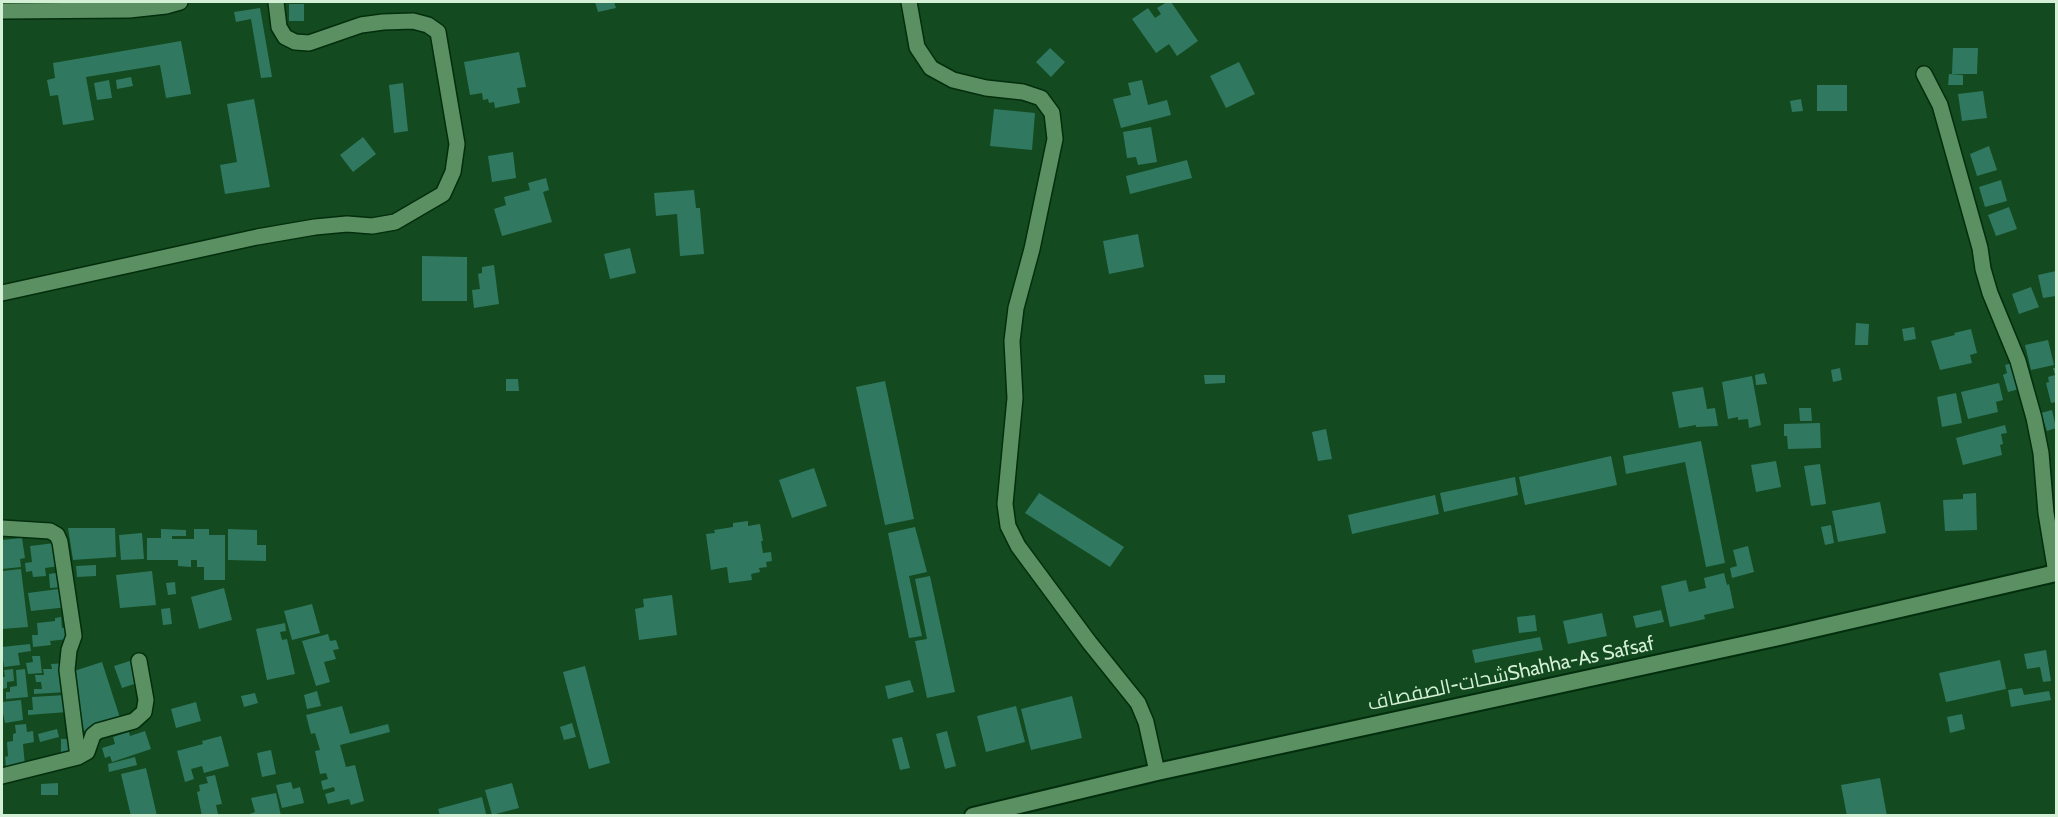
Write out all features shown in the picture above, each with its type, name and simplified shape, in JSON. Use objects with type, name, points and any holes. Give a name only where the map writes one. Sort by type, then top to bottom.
[{"type":"main road","name":"شحات-الصفصافShahha-As Safsaf","points":[[973,816],[1157,772],[1779,637],[2056,573]]},
{"type":"street","points":[[4,8],[129,10],[180,2]]},
{"type":"street","points":[[2,293],[269,235],[315,227],[347,224],[372,226],[395,222],[443,194],[453,172],[457,144],[438,32],[428,25],[413,21],[383,22],[361,25],[309,43],[295,42],[285,37],[279,27],[276,2]]},
{"type":"street","points":[[909,2],[917,47],[931,68],[952,80],[986,88],[1023,92],[1041,98],[1052,113],[1055,139],[1032,249],[1016,308],[1012,341],[1014,398],[1005,504],[1008,525],[1017,546],[1138,703],[1146,722],[1157,772]]},
{"type":"street","points":[[1924,74],[1940,105],[1975,227],[1990,293],[2018,361],[2034,418],[2041,453],[2046,513],[2056,573]]},
{"type":"street","points":[[2,528],[50,531],[57,535],[60,542],[73,629],[67,670],[78,757]]},
{"type":"street","points":[[2,776],[78,757],[87,752],[93,735],[98,731],[134,721],[144,712],[146,700],[139,661]]},
{"type":"building","points":[[595,2],[614,2],[616,8],[598,12]]},
{"type":"building","points":[[1171,2],[1198,41],[1177,56],[1169,44],[1156,53],[1132,19],[1148,8],[1155,18],[1161,14],[1157,8]]},
{"type":"building","points":[[289,4],[304,4],[304,21],[289,21]]},
{"type":"building","points":[[260,8],[272,77],[261,78],[251,19],[236,22],[234,12]]},
{"type":"building","points":[[181,41],[191,94],[166,98],[160,65],[86,77],[94,120],[63,125],[58,95],[50,96],[47,80],[55,78],[53,63]]},
{"type":"building","points":[[1050,48],[1065,62],[1051,77],[1036,62]]},
{"type":"building","points":[[1953,48],[1978,48],[1977,74],[1952,74]]},
{"type":"building","points":[[519,52],[526,87],[517,88],[520,103],[495,108],[494,102],[489,103],[488,99],[483,100],[482,93],[470,95],[464,62]]},
{"type":"building","points":[[1239,62],[1255,94],[1226,108],[1210,76]]},
{"type":"building","points":[[1949,74],[1963,75],[1963,85],[1948,85]]},
{"type":"building","points":[[131,77],[133,86],[117,89],[116,80]]},
{"type":"building","points":[[109,80],[112,98],[97,100],[94,83]]},
{"type":"building","points":[[1142,80],[1148,105],[1167,100],[1171,115],[1121,128],[1113,99],[1131,95],[1128,83]]},
{"type":"building","points":[[403,83],[408,131],[394,133],[389,85]]},
{"type":"building","points":[[1817,85],[1847,85],[1847,111],[1817,111]]},
{"type":"building","points":[[1983,91],[1987,118],[1962,121],[1958,94]]},
{"type":"building","points":[[254,99],[270,187],[225,194],[220,165],[237,162],[227,104]]},
{"type":"building","points":[[1801,99],[1803,111],[1792,112],[1790,101]]},
{"type":"building","points":[[994,109],[1035,113],[1032,150],[990,146]]},
{"type":"building","points":[[1151,127],[1157,162],[1138,165],[1136,157],[1127,158],[1123,132]]},
{"type":"building","points":[[363,137],[376,154],[353,172],[340,155]]},
{"type":"building","points":[[1989,146],[1997,170],[1977,176],[1970,154]]},
{"type":"building","points":[[513,152],[516,178],[492,182],[488,156]]},
{"type":"building","points":[[1187,160],[1192,178],[1130,194],[1126,176]]},
{"type":"building","points":[[546,178],[549,190],[543,192],[552,222],[502,236],[494,209],[506,205],[504,197],[530,190],[528,183]]},
{"type":"building","points":[[2001,180],[2007,201],[1985,207],[1979,187]]},
{"type":"building","points":[[694,190],[696,208],[700,208],[704,254],[680,256],[677,214],[656,216],[654,193]]},
{"type":"building","points":[[2009,207],[2017,229],[1996,236],[1988,215]]},
{"type":"building","points":[[1138,234],[1144,267],[1109,274],[1103,241]]},
{"type":"building","points":[[630,248],[636,273],[610,279],[604,254]]},
{"type":"building","points":[[422,256],[467,257],[467,301],[422,301]]},
{"type":"building","points":[[494,265],[499,304],[474,308],[472,290],[480,289],[478,274],[482,273],[482,267]]},
{"type":"building","points":[[2056,271],[2056,296],[2043,298],[2038,275]]},
{"type":"building","points":[[2031,287],[2039,307],[2019,314],[2012,294]]},
{"type":"building","points":[[1856,323],[1869,324],[1868,345],[1855,345]]},
{"type":"building","points":[[1914,327],[1916,339],[1904,341],[1902,329]]},
{"type":"building","points":[[1971,329],[1977,353],[1970,355],[1972,363],[1940,370],[1931,341]]},
{"type":"building","points":[[2048,340],[2054,365],[2031,370],[2025,345]]},
{"type":"building","points":[[2015,362],[2023,388],[2008,392],[2003,375],[2007,373],[2005,365]]},
{"type":"building","points":[[1840,368],[1842,380],[1833,382],[1831,370]]},
{"type":"building","points":[[2053,368],[2056,368],[2056,402],[2051,403],[2046,383],[2049,382],[2048,377],[2055,375]]},
{"type":"building","points":[[1764,373],[1767,384],[1756,385],[1755,375]]},
{"type":"building","points":[[1204,375],[1225,375],[1225,383],[1205,384]]},
{"type":"building","points":[[1752,376],[1761,425],[1749,428],[1748,419],[1738,420],[1738,417],[1728,419],[1722,382]]},
{"type":"building","points":[[506,379],[518,379],[519,391],[506,391]]},
{"type":"building","points":[[885,381],[914,519],[885,525],[856,387]]},
{"type":"building","points":[[1999,383],[2003,400],[1996,402],[1998,412],[1968,419],[1961,392]]},
{"type":"building","points":[[1703,387],[1707,409],[1715,408],[1718,426],[1696,427],[1696,425],[1679,428],[1672,392]]},
{"type":"building","points":[[1956,393],[1962,423],[1942,427],[1937,397]]},
{"type":"building","points":[[1799,408],[1811,408],[1812,421],[1800,421]]},
{"type":"building","points":[[2052,410],[2056,428],[2047,431],[2041,413]]},
{"type":"building","points":[[1820,423],[1821,448],[1788,449],[1787,436],[1784,436],[1784,424]]},
{"type":"building","points":[[2005,425],[2007,433],[2001,434],[2002,455],[1963,465],[1956,438]]},
{"type":"building","points":[[1326,429],[1332,459],[1318,461],[1312,432]]},
{"type":"building","points":[[1701,441],[1725,563],[1706,567],[1685,462],[1626,474],[1623,456]]},
{"type":"building","points":[[1611,456],[1617,485],[1525,505],[1519,477]]},
{"type":"building","points":[[1776,461],[1781,487],[1756,492],[1751,465]]},
{"type":"building","points":[[1820,464],[1826,504],[1811,506],[1804,466]]},
{"type":"building","points":[[814,468],[827,506],[792,518],[779,480]]},
{"type":"building","points":[[1515,477],[1518,495],[1444,512],[1440,493]]},
{"type":"building","points":[[1039,493],[1124,547],[1110,567],[1025,513]]},
{"type":"building","points":[[1976,493],[1977,530],[1945,531],[1943,500],[1963,499],[1963,494]]},
{"type":"building","points":[[1435,495],[1439,514],[1352,534],[1348,515]]},
{"type":"building","points":[[1880,502],[1886,533],[1838,542],[1832,511]]},
{"type":"building","points":[[748,521],[748,526],[760,524],[763,553],[771,552],[772,561],[766,562],[767,567],[759,568],[760,572],[751,574],[752,580],[729,583],[727,567],[711,570],[706,534],[715,533],[714,530],[733,527],[733,523]]},
{"type":"building","points":[[1831,525],[1834,543],[1825,545],[1821,527]]},
{"type":"building","points":[[915,527],[927,572],[909,576],[922,636],[909,638],[888,533]]},
{"type":"building","points":[[68,528],[115,528],[116,557],[73,560]]},
{"type":"building","points":[[161,529],[186,530],[186,536],[172,536],[172,539],[194,539],[194,529],[209,529],[209,535],[225,535],[225,580],[204,580],[204,567],[197,567],[197,560],[191,560],[191,567],[178,566],[178,560],[147,560],[147,538],[161,538]]},
{"type":"building","points":[[228,529],[257,530],[257,545],[266,545],[266,561],[228,560]]},
{"type":"building","points":[[142,533],[144,559],[121,560],[119,535]]},
{"type":"building","points":[[22,538],[25,558],[20,559],[21,567],[2,569],[2,540]]},
{"type":"building","points":[[55,543],[68,565],[45,568],[46,576],[33,577],[32,571],[26,572],[25,563],[32,562],[30,546]]},
{"type":"building","points":[[1748,546],[1754,572],[1732,578],[1730,568],[1737,566],[1733,550]]},
{"type":"building","points":[[96,565],[96,576],[77,577],[76,566]]},
{"type":"building","points":[[21,569],[28,627],[2,629],[2,571]]},
{"type":"building","points":[[152,571],[156,605],[120,608],[116,575]]},
{"type":"building","points":[[62,572],[64,587],[50,588],[49,574]]},
{"type":"building","points":[[1724,573],[1734,608],[1704,615],[1705,619],[1670,627],[1661,586],[1686,580],[1689,592],[1706,588],[1704,578]]},
{"type":"building","points":[[930,576],[955,692],[927,698],[915,641],[927,639],[915,579]]},
{"type":"building","points":[[175,582],[176,594],[168,595],[166,583]]},
{"type":"building","points":[[66,588],[68,607],[31,611],[28,593]]},
{"type":"building","points":[[224,588],[232,620],[199,629],[191,597]]},
{"type":"building","points":[[672,595],[677,635],[639,640],[635,609],[644,607],[643,599]]},
{"type":"building","points":[[312,604],[320,633],[292,640],[284,611]]},
{"type":"building","points":[[170,608],[172,624],[163,625],[161,609]]},
{"type":"building","points":[[1661,610],[1664,622],[1636,628],[1633,616]]},
{"type":"building","points":[[1602,613],[1607,636],[1568,644],[1563,621]]},
{"type":"building","points":[[1535,615],[1537,631],[1519,633],[1517,617]]},
{"type":"building","points":[[61,617],[62,628],[67,627],[68,639],[50,641],[51,645],[33,647],[32,635],[38,635],[37,623],[55,621],[55,618]]},
{"type":"building","points":[[285,623],[286,631],[280,632],[282,640],[287,639],[295,674],[267,680],[256,629]]},
{"type":"building","points":[[328,634],[330,641],[336,640],[339,649],[333,650],[336,659],[324,662],[330,682],[316,686],[302,641]]},
{"type":"building","points":[[1540,637],[1543,650],[1475,663],[1472,650]]},
{"type":"building","points":[[30,644],[31,651],[18,653],[20,665],[4,667],[2,647]]},
{"type":"building","points":[[2046,650],[2051,681],[2043,682],[2040,667],[2027,669],[2024,654]]},
{"type":"building","points":[[32,656],[40,656],[42,673],[28,674],[26,663],[33,662]]},
{"type":"building","points":[[133,660],[140,682],[122,688],[114,666]]},
{"type":"building","points":[[2000,660],[2006,689],[1946,702],[1939,673]]},
{"type":"building","points":[[102,662],[122,724],[109,723],[84,731],[72,696],[78,694],[71,672]]},
{"type":"building","points":[[66,663],[67,692],[34,694],[34,689],[42,689],[41,682],[36,682],[35,675],[44,675],[43,669],[52,669],[51,664]]},
{"type":"building","points":[[585,666],[610,763],[589,769],[563,672]]},
{"type":"building","points":[[13,669],[14,681],[7,682],[7,688],[2,689],[4,670]]},
{"type":"building","points":[[25,669],[28,697],[6,699],[6,692],[10,692],[10,687],[17,686],[16,670]]},
{"type":"building","points":[[910,680],[914,692],[888,699],[885,686]]},
{"type":"building","points":[[2022,688],[2024,695],[2049,691],[2051,700],[2011,707],[2008,690]]},
{"type":"building","points":[[317,691],[321,706],[307,709],[304,695]]},
{"type":"building","points":[[255,693],[258,703],[244,707],[241,696]]},
{"type":"building","points":[[66,695],[67,712],[28,715],[28,710],[33,710],[32,697]]},
{"type":"building","points":[[1072,696],[1082,738],[1031,750],[1021,709]]},
{"type":"building","points":[[21,700],[23,720],[5,723],[2,702]]},
{"type":"building","points":[[196,702],[201,721],[176,728],[171,709]]},
{"type":"building","points":[[342,706],[350,734],[388,724],[390,732],[340,745],[346,767],[355,765],[364,801],[351,805],[349,799],[328,804],[325,794],[335,791],[334,787],[323,790],[321,781],[328,779],[326,773],[320,774],[315,751],[320,750],[315,733],[311,734],[306,715]]},
{"type":"building","points":[[1016,706],[1025,742],[986,752],[977,716]]},
{"type":"building","points":[[1962,714],[1965,729],[1950,733],[1947,717]]},
{"type":"building","points":[[572,723],[576,737],[564,740],[560,727]]},
{"type":"building","points":[[26,724],[27,732],[33,731],[34,742],[23,744],[25,766],[6,768],[7,742],[13,741],[13,734],[16,733],[15,725]]},
{"type":"building","points":[[57,729],[59,737],[40,742],[38,734]]},
{"type":"building","points":[[145,731],[151,749],[112,762],[110,756],[105,758],[102,748],[115,744],[113,737],[129,732],[130,736]]},
{"type":"building","points":[[947,731],[956,766],[945,769],[936,734]]},
{"type":"building","points":[[221,736],[229,766],[204,773],[202,766],[191,769],[194,779],[185,782],[177,751]]},
{"type":"building","points":[[902,737],[910,768],[900,770],[892,739]]},
{"type":"building","points":[[61,739],[77,739],[78,751],[61,752]]},
{"type":"building","points":[[271,750],[276,774],[262,777],[257,753]]},
{"type":"building","points":[[135,757],[137,765],[109,772],[108,764]]},
{"type":"building","points":[[146,768],[157,816],[131,816],[121,774]]},
{"type":"building","points":[[215,775],[222,804],[216,805],[218,814],[202,816],[197,792],[200,791],[199,785],[208,783],[206,777]]},
{"type":"building","points":[[1880,778],[1887,816],[1847,816],[1841,785]]},
{"type":"building","points":[[291,782],[293,789],[300,787],[304,803],[282,808],[276,785]]},
{"type":"building","points":[[58,783],[58,795],[41,795],[41,784]]},
{"type":"building","points":[[512,783],[519,808],[492,815],[485,790]]},
{"type":"building","points":[[276,793],[281,816],[244,816],[255,812],[251,798]]},
{"type":"building","points":[[482,797],[486,814],[440,816],[438,809]]}]
